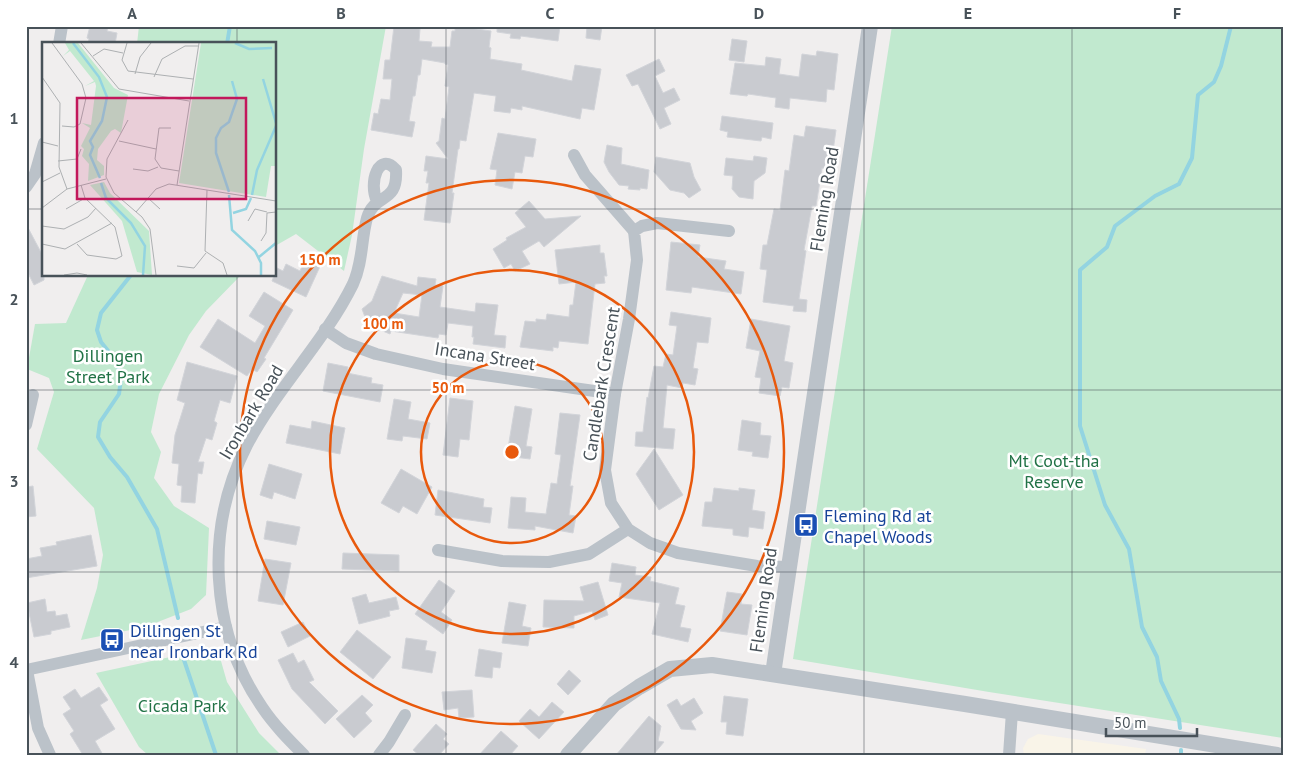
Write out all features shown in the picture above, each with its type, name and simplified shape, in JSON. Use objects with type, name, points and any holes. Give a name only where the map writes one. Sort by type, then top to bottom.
[{"type":"street","points":[[59,42],[62,26]]},
{"type":"street","name":"Fleming Road","points":[[870,26],[772,674],[1278,755]]},
{"type":"street","points":[[26,187],[35,174],[42,150]]},
{"type":"street","points":[[574,155],[585,175],[634,231],[642,226],[657,222],[730,231]]},
{"type":"street","name":"Ironbark Road","points":[[304,755],[286,737],[261,706],[238,663],[221,607],[218,555],[221,526],[235,470],[248,444],[354,282],[362,258],[366,220],[370,210],[377,201]]},
{"type":"street","name":"Candlebark Crescent","points":[[634,231],[637,260],[629,319],[615,394],[605,470],[611,503],[628,529],[650,543],[678,553],[757,566],[788,567]]},
{"type":"street","name":"Incana Street","points":[[325,329],[346,343],[376,354],[442,369],[615,394]]},
{"type":"street","points":[[26,425],[33,395]]},
{"type":"street","points":[[438,550],[502,561],[549,562],[589,554],[628,529]]},
{"type":"street","points":[[50,755],[38,728],[26,670],[226,627]]},
{"type":"street","points":[[568,755],[614,704],[670,669],[712,665],[772,674]]},
{"type":"street","points":[[1009,755],[1012,712]]},
{"type":"street","points":[[379,755],[405,715]]},
{"type":"shaded area","points":[[1038,734],[1146,749],[1145,755],[1024,755],[1023,748],[1028,739]]},
{"type":"green space","points":[[139,26],[386,26],[364,149],[352,235],[344,271],[296,234],[276,245],[276,42],[137,42]]},
{"type":"green space","name":"Mt Coot-tha Reserve","points":[[892,26],[1283,26],[1283,738],[793,659]]},
{"type":"green space","name":"Dillingen Street Park","points":[[88,276],[240,276],[206,311],[189,335],[159,394],[151,432],[161,452],[154,478],[174,506],[209,528],[206,595],[191,609],[145,627],[81,640],[97,588],[103,555],[94,508],[37,449],[54,392],[49,378],[27,369],[35,324],[66,323]]},
{"type":"green space","name":"Cicada Park","points":[[212,648],[219,654],[227,682],[259,733],[281,755],[148,755],[139,747],[96,673]]},
{"type":"building","points":[[90,26],[108,26],[107,31],[117,33],[115,42],[88,42],[89,39],[87,38]]},
{"type":"building","points":[[394,26],[420,29],[419,41],[432,42],[431,47],[450,47],[452,31],[455,31],[455,26],[491,31],[490,59],[522,64],[521,70],[572,81],[575,65],[601,69],[594,110],[582,108],[580,119],[522,106],[522,110],[511,108],[510,113],[494,111],[496,96],[474,93],[466,141],[460,140],[458,149],[450,223],[424,220],[429,183],[426,183],[428,171],[424,171],[426,156],[448,159],[436,143],[439,141],[442,118],[445,119],[449,87],[445,86],[448,65],[422,59],[409,121],[415,122],[412,137],[371,130],[374,113],[378,114],[381,99],[390,100],[392,79],[383,79],[385,60],[390,60]]},
{"type":"building","points":[[497,26],[560,26],[558,41],[521,36],[520,39],[510,38],[511,34],[497,32]]},
{"type":"building","points":[[587,26],[602,26],[600,40],[586,38]]},
{"type":"building","points":[[732,39],[747,41],[744,62],[729,60]]},
{"type":"building","points":[[817,51],[838,54],[834,90],[827,89],[826,102],[790,98],[789,109],[775,107],[776,98],[748,94],[747,96],[730,94],[735,63],[765,66],[766,57],[781,59],[779,74],[799,77],[802,54],[816,56]]},
{"type":"building","points":[[659,59],[665,71],[655,76],[663,93],[674,88],[680,100],[664,108],[671,124],[660,129],[638,84],[632,86],[626,75]]},
{"type":"building","points":[[722,116],[773,123],[771,139],[762,137],[761,141],[727,137],[728,132],[720,130]]},
{"type":"building","points":[[806,126],[836,130],[832,158],[826,158],[825,169],[822,168],[816,206],[812,206],[804,250],[806,251],[799,299],[807,300],[806,312],[793,311],[794,306],[763,302],[767,270],[760,269],[763,245],[767,245],[774,209],[780,210],[785,170],[789,171],[794,135],[804,137]]},
{"type":"building","points":[[498,133],[536,139],[533,157],[525,156],[522,173],[515,172],[512,189],[495,185],[497,170],[490,169]]},
{"type":"building","points":[[607,145],[622,148],[621,164],[649,170],[647,189],[628,189],[629,186],[619,185],[604,162]]},
{"type":"building","points":[[754,156],[767,158],[765,173],[754,181],[753,199],[739,197],[732,189],[733,176],[724,175],[726,158],[753,161]]},
{"type":"building","points":[[656,157],[690,163],[694,177],[701,190],[689,198],[684,193],[670,190],[654,172]]},
{"type":"building","points":[[529,201],[545,219],[581,216],[544,247],[539,241],[522,251],[530,264],[515,271],[511,264],[504,268],[493,249],[507,240],[506,238],[526,227],[515,213]]},
{"type":"building","points":[[26,224],[42,254],[42,276],[44,276],[44,280],[34,285],[26,269]]},
{"type":"building","points":[[671,242],[700,245],[698,257],[726,261],[724,269],[744,272],[741,294],[692,287],[691,293],[666,290]]},
{"type":"building","points":[[600,245],[600,253],[604,253],[607,276],[604,276],[605,283],[595,284],[588,344],[559,341],[558,348],[553,347],[553,351],[520,347],[525,321],[536,322],[536,319],[546,320],[547,314],[569,317],[570,305],[573,305],[576,282],[559,284],[555,250]]},
{"type":"building","points":[[307,255],[322,262],[306,297],[272,281],[274,276],[276,276],[277,268],[283,271],[286,264],[300,271]]},
{"type":"building","points":[[382,276],[417,286],[418,277],[436,279],[435,285],[443,286],[440,307],[475,312],[476,303],[498,305],[494,335],[506,336],[505,348],[473,344],[473,326],[448,323],[446,335],[439,334],[438,338],[391,331],[390,334],[368,325],[362,309],[372,301]],"holes":[[[403,293],[422,295],[419,317],[394,313]]]},
{"type":"building","points":[[264,292],[293,310],[257,372],[252,369],[247,376],[200,347],[218,319],[255,343],[265,326],[249,316]]},
{"type":"building","points":[[671,312],[711,318],[708,343],[697,342],[693,368],[698,369],[695,385],[683,383],[682,388],[667,385],[663,428],[675,429],[673,449],[635,446],[636,432],[643,432],[647,397],[654,366],[663,367],[666,354],[673,355],[677,326],[669,325]]},
{"type":"building","points":[[751,319],[790,326],[784,361],[793,363],[789,388],[782,387],[780,396],[759,393],[761,378],[755,377],[760,351],[746,348]]},
{"type":"building","points":[[187,362],[237,376],[230,403],[220,400],[214,421],[217,423],[212,440],[206,438],[198,462],[204,462],[202,474],[198,473],[195,503],[181,502],[182,486],[177,485],[179,464],[172,463],[175,435],[185,403],[177,400]]},
{"type":"building","points":[[328,363],[348,367],[347,373],[372,378],[371,383],[383,385],[380,402],[323,391]]},
{"type":"building","points":[[450,398],[473,401],[469,440],[460,439],[458,457],[443,455]]},
{"type":"building","points":[[394,399],[411,402],[408,419],[430,423],[427,439],[403,436],[402,441],[387,439]]},
{"type":"building","points":[[515,406],[532,409],[526,446],[532,447],[530,459],[514,457],[515,449],[508,448]]},
{"type":"building","points":[[560,413],[580,415],[570,486],[573,486],[569,515],[576,516],[573,533],[535,526],[535,530],[508,528],[511,497],[526,498],[525,512],[546,514],[551,483],[557,484],[561,455],[555,454]]},
{"type":"building","points":[[742,420],[761,423],[760,435],[771,436],[768,458],[752,456],[753,452],[738,450]]},
{"type":"building","points":[[312,421],[345,428],[340,454],[286,443],[290,425],[311,429]]},
{"type":"building","points":[[654,449],[683,495],[659,510],[636,474]]},
{"type":"building","points":[[269,464],[302,474],[295,499],[274,492],[272,499],[260,495]]},
{"type":"building","points":[[401,469],[432,487],[417,514],[403,506],[399,513],[381,503]]},
{"type":"building","points":[[33,486],[36,516],[26,517],[26,487]]},
{"type":"building","points":[[714,488],[739,491],[739,488],[755,490],[752,510],[765,512],[763,529],[749,527],[748,537],[733,535],[733,529],[702,526],[705,502],[712,502]]},
{"type":"building","points":[[438,490],[484,499],[483,507],[492,508],[490,523],[435,515]]},
{"type":"building","points":[[267,521],[300,527],[296,545],[264,539]]},
{"type":"building","points":[[91,535],[97,566],[26,578],[26,559],[42,556],[40,548],[57,545],[56,542]]},
{"type":"building","points":[[343,553],[399,555],[399,571],[342,569]]},
{"type":"building","points":[[265,559],[291,563],[283,605],[258,601]]},
{"type":"building","points":[[612,563],[636,567],[635,575],[651,577],[650,581],[679,588],[675,604],[685,606],[680,627],[691,629],[688,642],[652,634],[660,603],[619,597],[622,583],[609,581]]},
{"type":"building","points":[[439,580],[455,591],[441,612],[452,620],[443,634],[415,614]]},
{"type":"building","points":[[598,582],[608,615],[595,620],[592,611],[574,616],[574,628],[543,627],[544,600],[584,601],[580,587]]},
{"type":"building","points":[[727,592],[742,594],[741,604],[752,605],[747,635],[720,631]]},
{"type":"building","points":[[366,594],[369,603],[396,597],[399,609],[389,611],[390,616],[359,624],[352,598]]},
{"type":"building","points":[[45,599],[47,612],[55,611],[56,616],[67,614],[70,627],[51,631],[51,634],[34,637],[27,603]]},
{"type":"building","points":[[509,602],[526,605],[522,626],[531,628],[528,646],[502,643]]},
{"type":"building","points":[[303,622],[310,636],[288,647],[281,632]]},
{"type":"building","points":[[357,630],[391,657],[373,679],[340,652]]},
{"type":"building","points":[[406,638],[427,641],[425,650],[436,652],[432,673],[402,668]]},
{"type":"building","points":[[479,649],[502,653],[500,668],[493,667],[492,678],[475,676]]},
{"type":"building","points":[[293,653],[298,663],[304,660],[314,680],[309,682],[338,711],[325,724],[292,689],[278,660]]},
{"type":"building","points":[[569,670],[581,681],[568,695],[557,684]]},
{"type":"building","points":[[99,687],[108,700],[100,705],[115,729],[95,741],[103,755],[83,755],[70,734],[74,731],[63,714],[71,709],[63,697],[75,689],[81,698]]},
{"type":"building","points":[[472,690],[474,717],[459,718],[458,708],[444,710],[442,692]]},
{"type":"building","points":[[362,695],[373,705],[365,713],[372,721],[354,738],[336,719]]},
{"type":"building","points":[[724,696],[748,699],[743,736],[726,734],[727,722],[721,722]]},
{"type":"building","points":[[694,698],[703,713],[691,721],[696,730],[681,729],[667,705],[677,699],[681,706]]},
{"type":"building","points":[[552,702],[564,712],[539,739],[519,721],[530,709],[539,717]]},
{"type":"building","points":[[649,716],[661,726],[658,741],[664,742],[653,755],[616,755]]},
{"type":"building","points":[[436,724],[447,734],[443,739],[449,744],[439,755],[419,755],[413,750]]},
{"type":"building","points":[[501,731],[518,746],[510,755],[479,755]]},
{"type":"waterway","points":[[227,42],[230,26]]},
{"type":"waterway","points":[[1180,728],[1179,719],[1161,681],[1157,657],[1142,627],[1129,549],[1105,505],[1080,426],[1080,270],[1107,247],[1115,226],[1155,196],[1179,184],[1192,158],[1198,95],[1214,82],[1221,66],[1231,26]]},
{"type":"waterway","points":[[130,276],[101,313],[97,330],[101,342],[117,362],[121,379],[119,394],[100,422],[98,437],[110,457],[127,477],[157,529],[178,618]]},
{"type":"waterway","points":[[183,657],[216,755]]},
{"type":"waterway","points":[[1181,750],[1181,755]]},
{"type":"place","name":"Fleming Rd at Chapel Woods","points":[[806,525]]},
{"type":"place","name":"Dillingen St near Ironbark Rd","points":[[112,640]]}]
